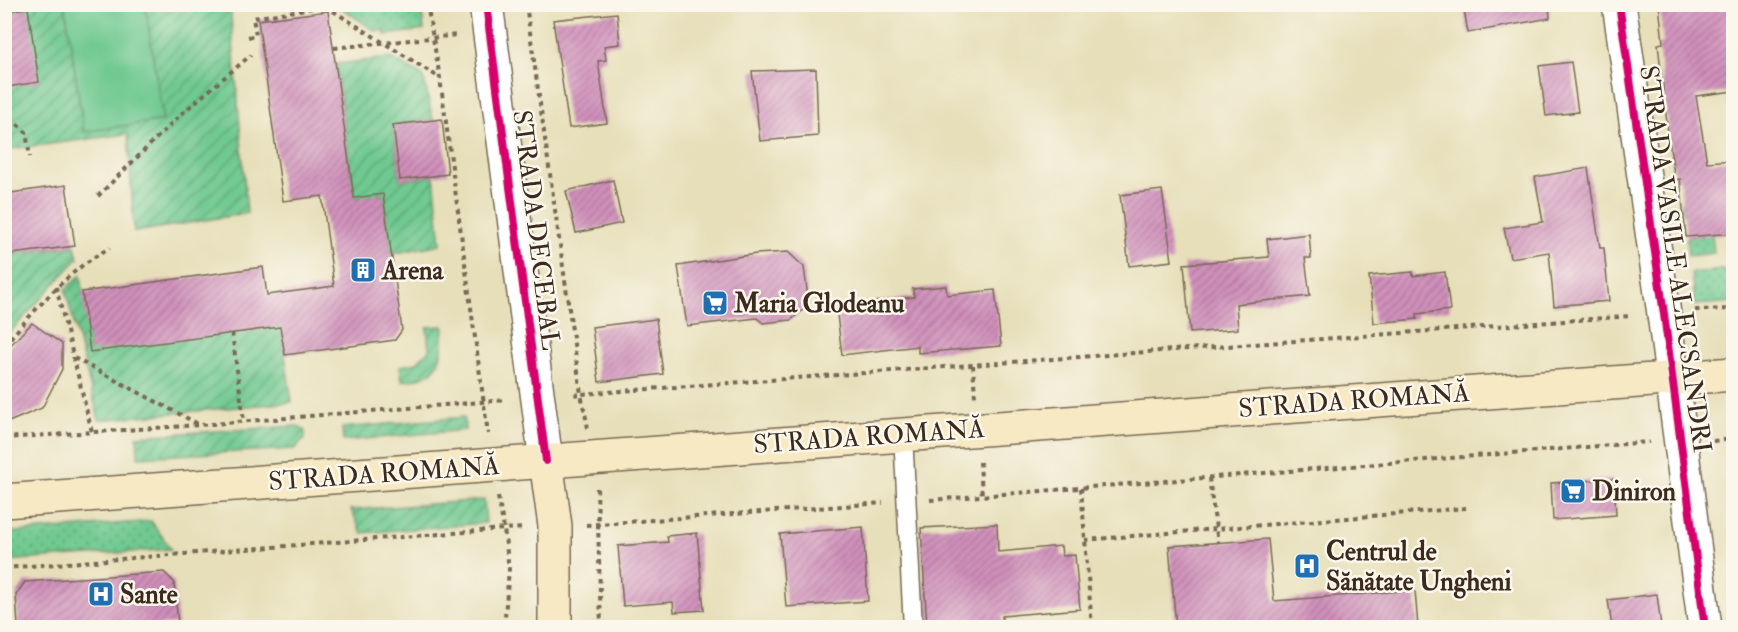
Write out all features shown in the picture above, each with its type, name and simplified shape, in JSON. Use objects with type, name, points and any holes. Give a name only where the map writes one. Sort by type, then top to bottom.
[{"type":"main road","name":"STRADA ROMANĂ","points":[[4,501],[1734,374]]},
{"type":"main road","name":"STRADA DECEBAL","points":[[546,461],[555,526],[555,627]]},
{"type":"street","name":"STRADA DECEBAL","points":[[486,4],[546,461]]},
{"type":"street","name":"STRADA VASILE ALECSANDRI","points":[[1618,4],[1673,378],[1705,627]]},
{"type":"lane","points":[[903,434],[913,627]]},
{"type":"path","points":[[427,4],[440,78],[483,402],[509,569],[504,627]]},
{"type":"path","points":[[248,37],[256,35],[253,18],[325,6],[440,78]]},
{"type":"path","points":[[334,48],[461,35]]},
{"type":"path","points":[[98,196],[180,115],[250,55]]},
{"type":"path","points":[[4,112],[26,132],[30,156]]},
{"type":"path","points":[[4,345],[56,287],[87,260],[110,248]]},
{"type":"path","points":[[56,287],[92,432]]},
{"type":"path","points":[[601,627],[600,525],[595,457],[581,394],[1664,314],[1692,310],[1734,309]]},
{"type":"path","points":[[232,333],[244,422]]},
{"type":"path","points":[[73,358],[200,425]]},
{"type":"path","points":[[4,438],[244,422],[483,402]]},
{"type":"path","points":[[4,568],[504,529],[600,525],[908,502],[1651,442],[1734,439]]},
{"type":"path","points":[[1209,478],[1218,543]]},
{"type":"path","points":[[1081,488],[1092,627]]},
{"type":"path","points":[[1085,540],[1466,508]]},
{"type":"green space","points":[[4,5],[230,5],[247,213],[134,232],[128,134],[5,150]]},
{"type":"green space","points":[[65,5],[145,5],[163,120],[84,132]]},
{"type":"green space","points":[[337,5],[421,5],[424,30],[385,35],[384,30],[375,31]]},
{"type":"green space","points":[[391,58],[423,76],[433,120],[393,125],[400,180],[434,176],[441,244],[391,254],[383,194],[354,198],[336,64]]},
{"type":"green space","points":[[1708,198],[1714,253],[1688,256],[1686,237],[1697,236],[1695,213],[1683,214],[1682,201]]},
{"type":"green space","points":[[75,246],[78,258],[5,338],[5,255]]},
{"type":"green space","points":[[1733,269],[1733,302],[1695,305],[1691,273]]},
{"type":"green space","points":[[81,275],[90,351],[280,323],[292,402],[99,420],[65,289]]},
{"type":"green space","points":[[444,326],[442,349],[437,365],[425,376],[402,381],[400,366],[416,363],[429,350],[427,327]]},
{"type":"green space","points":[[464,417],[465,430],[343,441],[342,428]]},
{"type":"green space","points":[[297,426],[305,431],[305,439],[294,449],[138,457],[137,436]]},
{"type":"green space","points":[[484,500],[486,523],[362,533],[351,510]]},
{"type":"green space","points":[[151,521],[171,549],[5,561],[5,533]]},
{"type":"building","points":[[1463,4],[1549,4],[1550,18],[1468,33]]},
{"type":"building","points":[[1659,4],[1734,4],[1734,91],[1696,96],[1707,162],[1734,160],[1734,233],[1686,237],[1680,179],[1675,180],[1669,141],[1658,44],[1663,43]]},
{"type":"building","points":[[28,8],[39,82],[8,87],[4,63],[4,11]]},
{"type":"building","points":[[328,11],[354,198],[383,194],[402,330],[395,340],[285,355],[280,327],[90,352],[82,292],[263,267],[267,295],[334,286],[322,196],[283,201],[258,20]]},
{"type":"building","points":[[617,13],[620,44],[604,46],[606,60],[598,61],[607,123],[569,128],[553,20]]},
{"type":"building","points":[[1571,62],[1578,112],[1546,116],[1539,66]]},
{"type":"building","points":[[816,69],[818,136],[760,141],[752,71]]},
{"type":"building","points":[[442,119],[448,174],[400,180],[393,125]]},
{"type":"building","points":[[1588,168],[1600,248],[1604,248],[1609,301],[1554,306],[1549,252],[1510,258],[1504,228],[1543,222],[1535,177]]},
{"type":"building","points":[[613,180],[622,223],[576,233],[566,191]]},
{"type":"building","points":[[66,185],[75,246],[4,255],[4,194]]},
{"type":"building","points":[[1162,190],[1172,261],[1129,266],[1120,195]]},
{"type":"building","points":[[1309,234],[1311,258],[1305,258],[1310,296],[1236,304],[1238,329],[1190,333],[1184,264],[1269,257],[1267,239]]},
{"type":"building","points":[[788,252],[804,267],[809,305],[791,320],[763,323],[757,318],[687,326],[678,266],[756,254]]},
{"type":"building","points":[[1413,272],[1413,276],[1445,272],[1450,310],[1417,314],[1417,319],[1374,323],[1369,276]]},
{"type":"building","points":[[946,286],[947,295],[995,290],[1001,346],[918,353],[918,346],[842,355],[836,307],[914,297],[913,289]]},
{"type":"building","points":[[656,319],[663,374],[599,382],[592,327]]},
{"type":"building","points":[[32,323],[62,344],[62,369],[42,408],[4,424],[4,352]]},
{"type":"building","points":[[1614,479],[1616,515],[1553,520],[1551,483]]},
{"type":"building","points":[[997,524],[998,552],[1061,546],[1062,556],[1075,555],[1080,609],[1002,616],[1002,627],[927,627],[921,528]]},
{"type":"building","points":[[863,527],[868,601],[786,607],[780,534]]},
{"type":"building","points":[[697,533],[704,610],[674,612],[673,602],[623,606],[618,546],[668,542],[667,536]]},
{"type":"building","points":[[1268,539],[1274,601],[1415,590],[1418,627],[1176,627],[1169,546]]},
{"type":"building","points":[[164,572],[174,582],[178,624],[136,627],[18,627],[16,595],[25,582]]},
{"type":"building","points":[[1657,594],[1661,627],[1612,627],[1608,600]]},
{"type":"cycle path","points":[[486,4],[546,461]]},
{"type":"cycle path","points":[[1619,4],[1664,314],[1705,628]]},
{"type":"place","name":"Arena","points":[[363,270]]},
{"type":"place","name":"Maria Glodeanu","points":[[715,303]]},
{"type":"place","name":"Diniron","points":[[1573,491]]},
{"type":"place","name":"Centrul de Sănătate Ungheni","points":[[1307,566]]},
{"type":"place","name":"Sante","points":[[101,594]]}]
